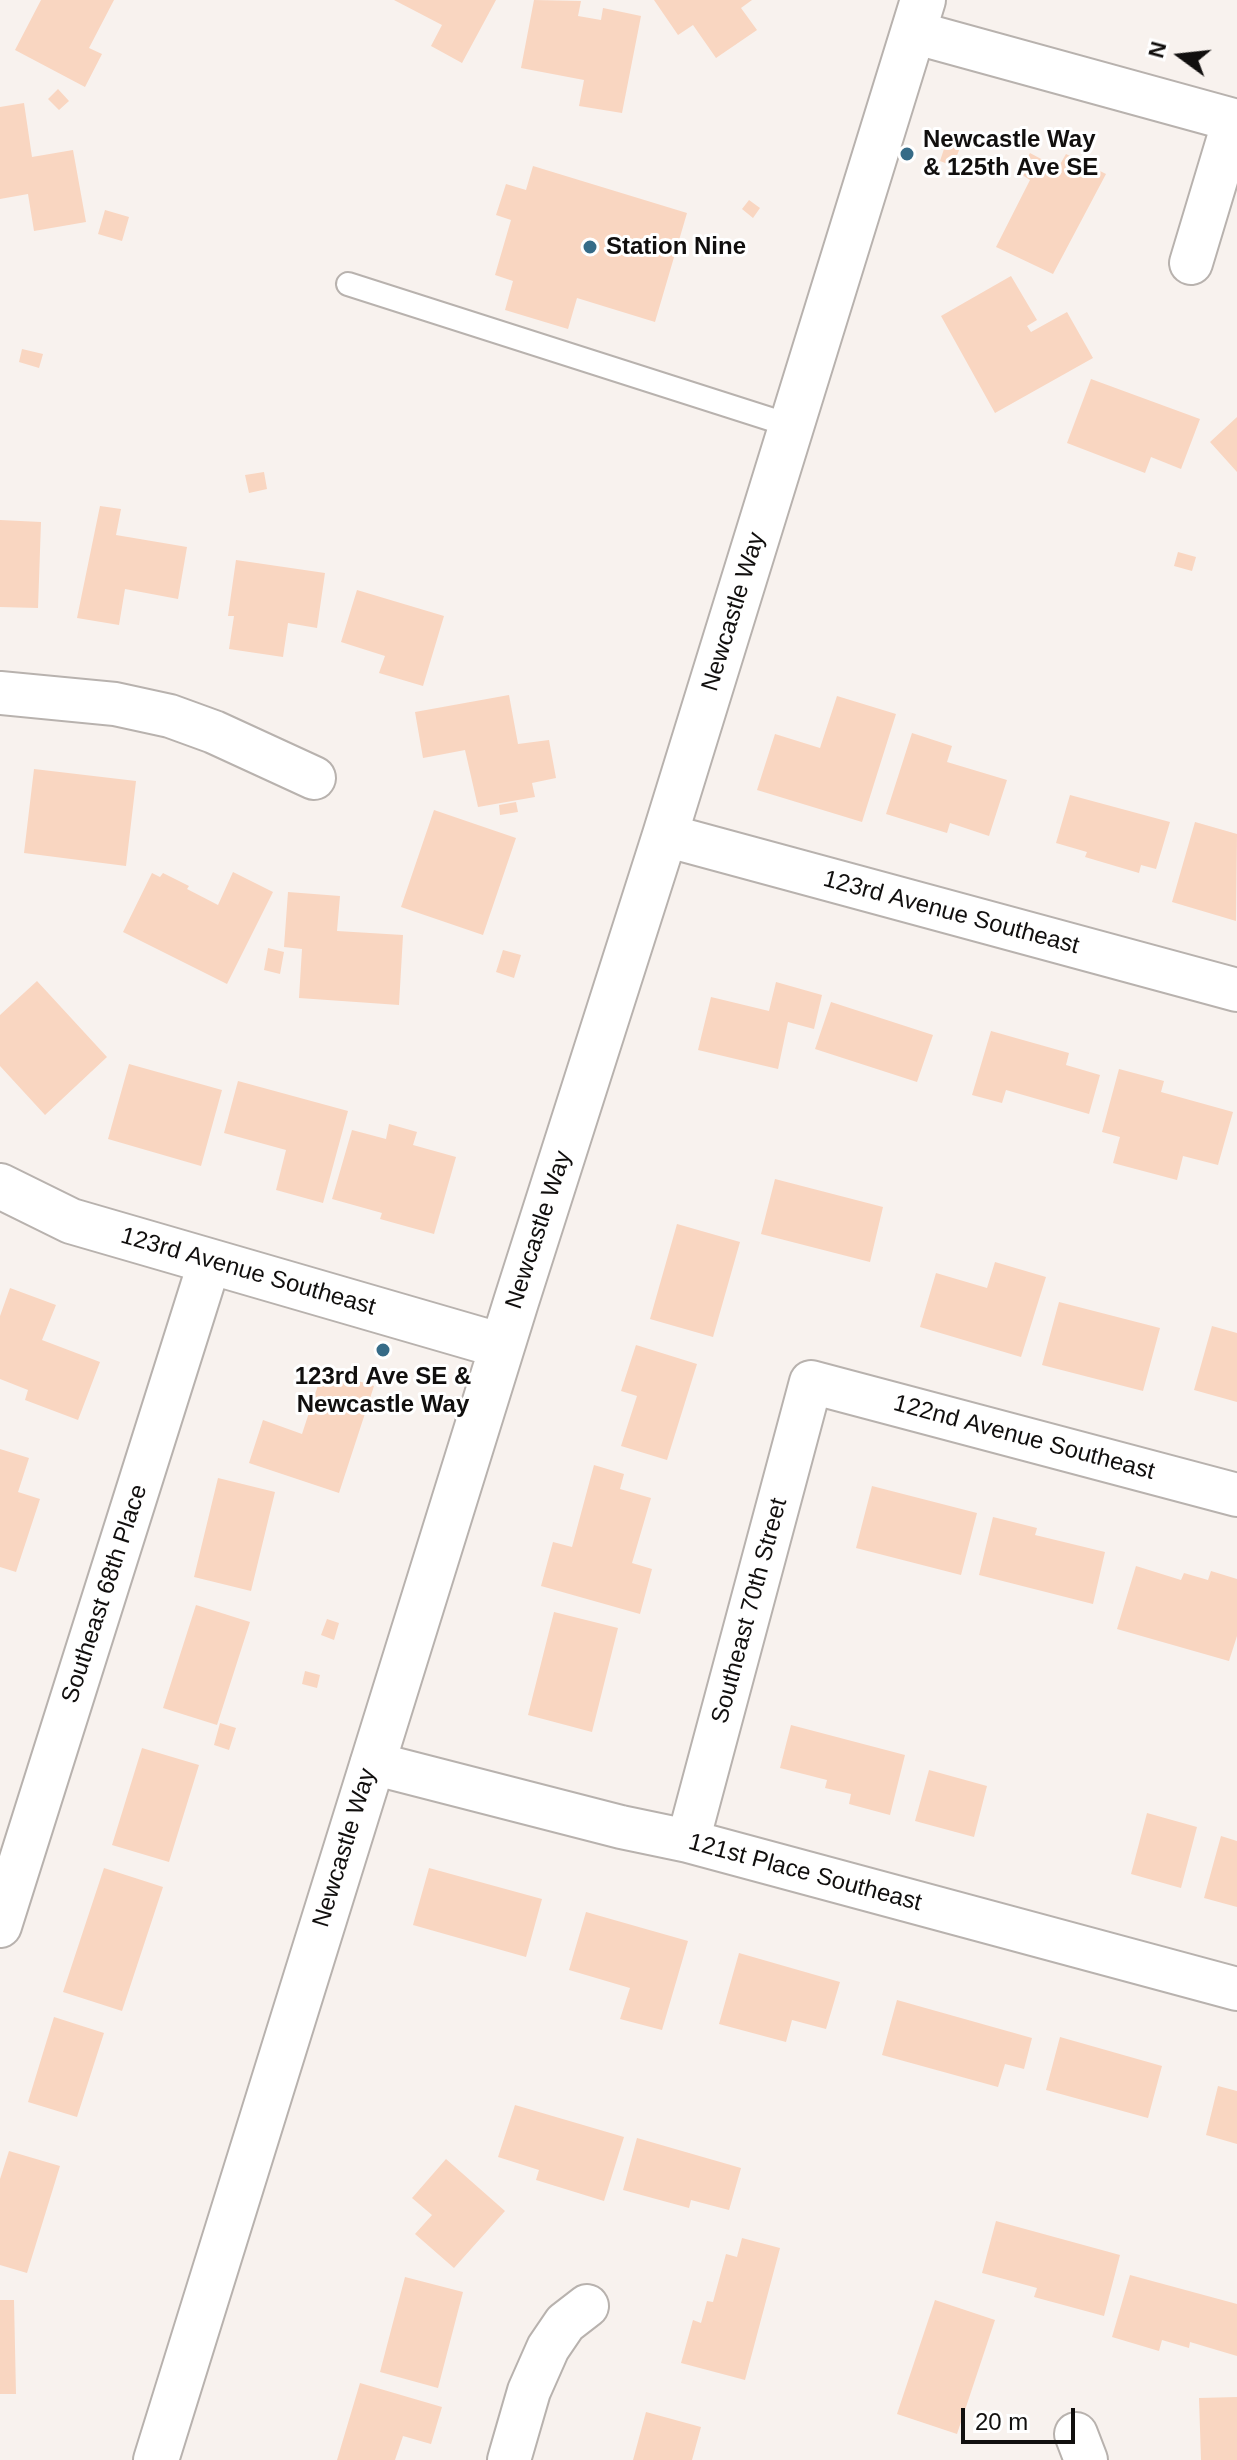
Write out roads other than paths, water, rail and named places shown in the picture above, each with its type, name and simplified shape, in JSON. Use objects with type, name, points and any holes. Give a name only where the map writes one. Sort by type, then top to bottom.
[{"type":"main road","name":"Newcastle Way","points":[[156,2460],[918,16]]},
{"type":"main road","name":"123rd Avenue Southeast","points":[[0,1186],[71,1221],[502,1346]]},
{"type":"street","points":[[918,16],[1235,120],[1191,263]]},
{"type":"street","points":[[0,693],[115,704],[170,716],[214,732],[314,778]]},
{"type":"street","name":"123rd Avenue Southeast","points":[[665,835],[1237,990]]},
{"type":"street","name":"Southeast 68th Place","points":[[0,1926],[210,1261]]},
{"type":"street","name":"122nd Avenue Southeast","points":[[811,1382],[1237,1495]]},
{"type":"street","name":"Southeast 70th Street","points":[[688,1841],[811,1382]]},
{"type":"street","name":"121st Place Southeast","points":[[372,1763],[621,1827],[688,1841],[1237,1989]]},
{"type":"street","points":[[509,2460],[529,2391],[548,2348],[565,2323],[587,2306]]},
{"type":"lane","points":[[348,284],[792,426]]},
{"type":"place","name":"Newcastle Way & 125th Ave SE","points":[[907,154]]},
{"type":"place","name":"Station Nine","points":[[590,247]]},
{"type":"place","name":"123rd Ave SE & Newcastle Way","points":[[383,1350]]}]
